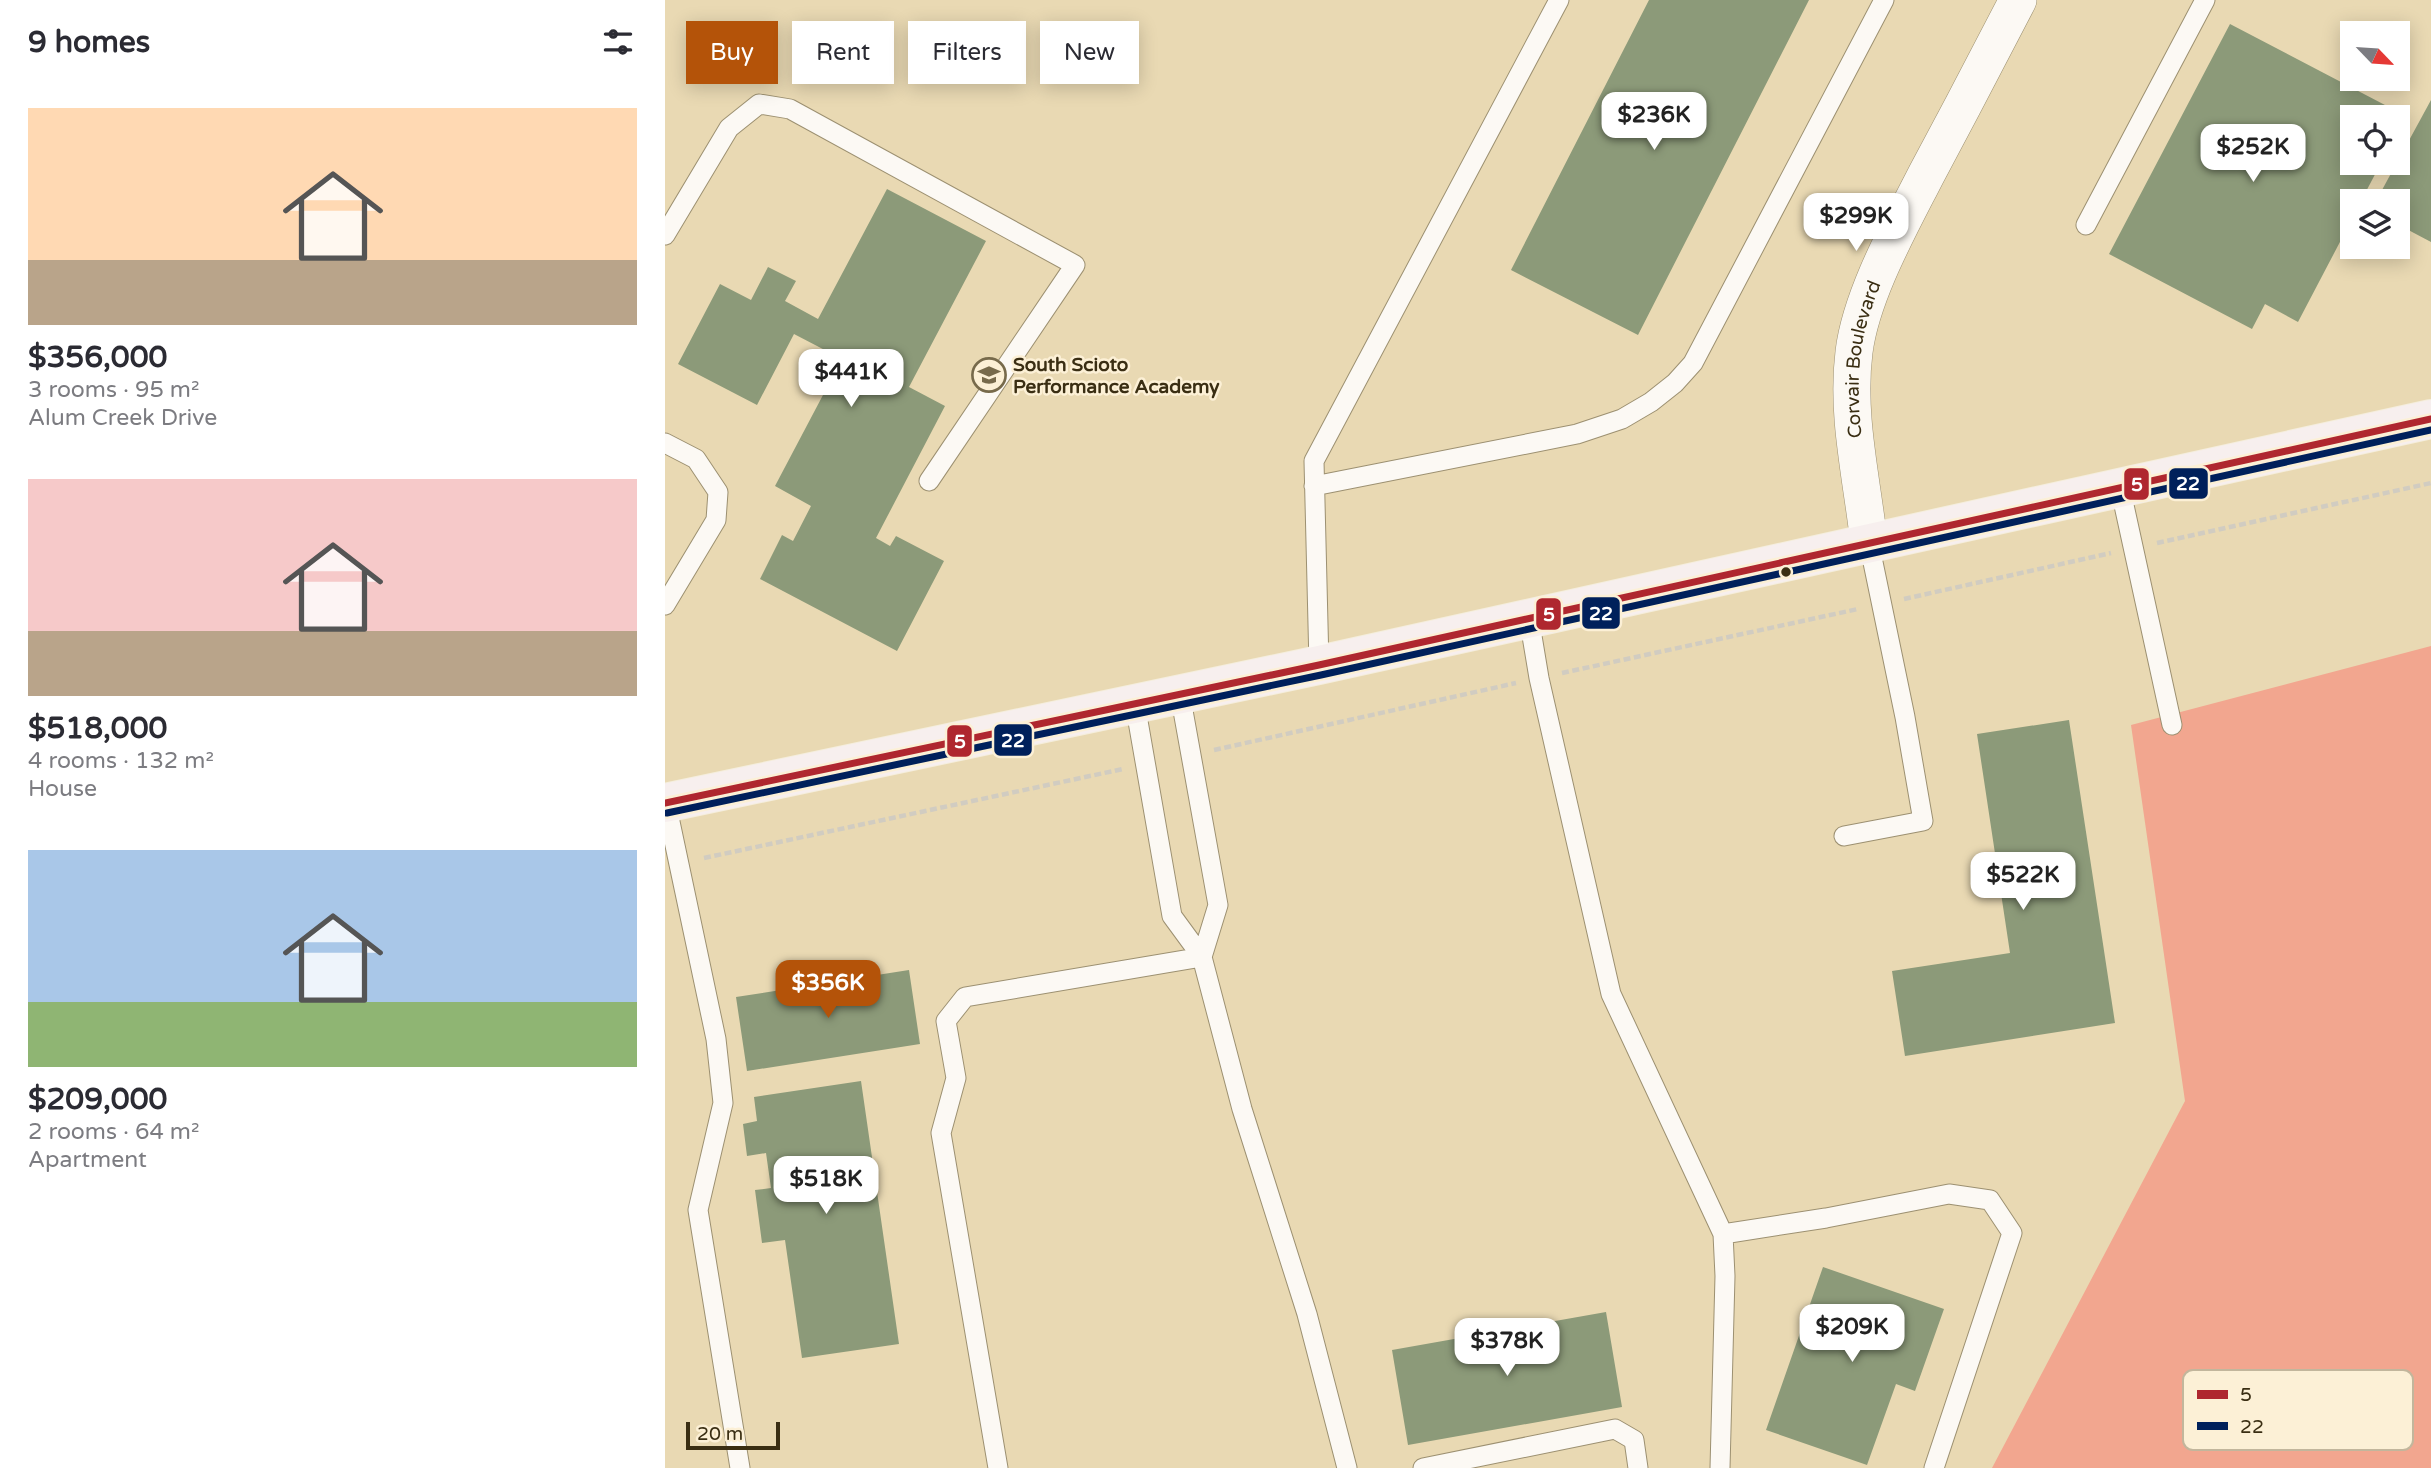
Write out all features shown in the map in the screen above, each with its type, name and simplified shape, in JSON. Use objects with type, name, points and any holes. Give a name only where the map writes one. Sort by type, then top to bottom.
[{"type":"main road","points":[[665,801],[1135,704],[2431,419]]},
{"type":"street","name":"Corvair Boulevard","points":[[1869,543],[1853,414],[1854,351],[1861,319],[1891,242],[2018,0]]},
{"type":"lane","points":[[1319,664],[1314,461],[1559,0]]},
{"type":"lane","points":[[1314,486],[1577,434],[1622,419],[1651,402],[1675,383],[1693,363],[1884,0]]},
{"type":"lane","points":[[2086,225],[2205,0]]},
{"type":"lane","points":[[665,235],[729,128],[759,104],[790,109],[1075,265],[929,481]]},
{"type":"lane","points":[[665,443],[696,459],[718,492],[716,520],[665,605]]},
{"type":"lane","points":[[2120,488],[2172,725]]},
{"type":"lane","points":[[1845,836],[1923,821],[1905,717],[1869,543]]},
{"type":"lane","points":[[1529,618],[1539,678],[1611,994],[1723,1234],[1725,1276],[1720,1468]]},
{"type":"lane","points":[[1180,694],[1218,905],[1202,957]]},
{"type":"lane","points":[[1135,704],[1172,916],[1202,957],[1242,1109],[1307,1314],[1347,1468]]},
{"type":"lane","points":[[665,801],[716,1039],[723,1103],[698,1210],[740,1468]]},
{"type":"lane","points":[[998,1468],[941,1133],[956,1078],[946,1021],[965,997],[1202,957]]},
{"type":"lane","points":[[1723,1234],[1826,1218],[1949,1194],[1990,1200],[2012,1233],[1934,1468]]},
{"type":"lane","points":[[1423,1468],[1615,1429],[1634,1440],[1639,1468]]},
{"type":"shaded area","points":[[2431,646],[2431,1468],[1992,1468],[2185,1101],[2131,725]]},
{"type":"building","points":[[1649,0],[1809,0],[1638,335],[1511,270]]},
{"type":"building","points":[[2230,24],[2340,82],[2340,91],[2358,91],[2385,105],[2340,105],[2340,175],[2375,175],[2367,189],[2340,189],[2340,242],[2298,322],[2265,304],[2252,329],[2109,254]]},
{"type":"building","points":[[2431,100],[2431,242],[2410,231],[2410,189],[2383,189],[2390,175],[2410,175],[2410,139]]},
{"type":"building","points":[[887,189],[986,241],[909,387],[945,406],[876,538],[890,546],[896,536],[944,561],[897,651],[760,579],[782,535],[793,541],[811,506],[775,486],[842,359],[794,334],[757,405],[678,364],[720,284],[751,300],[768,267],[796,281],[785,301],[818,319]]},
{"type":"building","points":[[2069,720],[2115,1023],[1905,1056],[1892,971],[2010,953],[1977,734]]},
{"type":"building","points":[[909,970],[920,1044],[747,1071],[736,997]]},
{"type":"building","points":[[861,1081],[899,1344],[802,1358],[785,1240],[762,1243],[755,1190],[771,1188],[766,1153],[747,1156],[743,1124],[757,1121],[754,1097]]},
{"type":"building","points":[[1823,1267],[1944,1309],[1915,1391],[1896,1384],[1867,1465],[1766,1430]]},
{"type":"building","points":[[1606,1312],[1622,1407],[1408,1445],[1392,1350]]},
{"type":"transit line","name":"5","points":[[665,803],[1319,665],[2431,419]]},
{"type":"transit line","name":"22","points":[[667,813],[1321,675],[2431,430]]},
{"type":"place","name":"South Scioto Performance Academy","points":[[989,375]]}]
